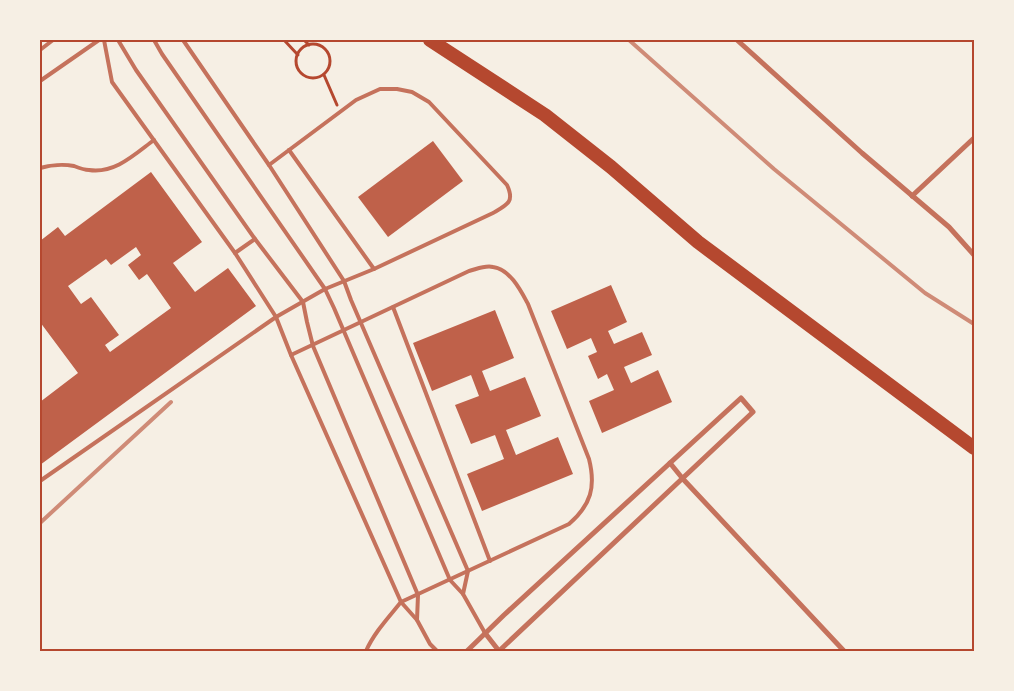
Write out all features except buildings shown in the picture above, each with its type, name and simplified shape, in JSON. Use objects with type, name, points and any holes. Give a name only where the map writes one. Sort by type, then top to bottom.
[{"type":"highway","points":[[430,40],[545,115],[611,167],[698,242],[974,448]]},
{"type":"street","points":[[737,40],[862,153],[949,227],[974,255]]},
{"type":"street","points":[[912,196],[974,138]]},
{"type":"street","points":[[467,651],[485,634],[670,463],[741,398],[753,412],[499,651],[485,634]]},
{"type":"street","points":[[670,463],[844,651]]},
{"type":"lane","points":[[40,50],[53,40]]},
{"type":"lane","points":[[40,81],[99,40]]},
{"type":"lane","points":[[104,40],[112,82],[235,253],[276,316],[291,356],[401,602],[417,620],[430,644],[437,651]]},
{"type":"lane","points":[[118,40],[136,70],[255,240],[303,302],[313,346],[418,595],[417,620]]},
{"type":"lane","points":[[154,40],[325,290],[450,580],[463,594],[485,634]]},
{"type":"lane","points":[[183,40],[269,165],[344,281],[468,571],[463,594]]},
{"type":"lane","points":[[40,481],[276,316],[325,290],[374,269],[503,207],[510,200],[511,192],[501,177],[429,102],[412,92],[397,89],[380,89],[356,100],[269,165]]},
{"type":"lane","points":[[40,168],[47,166],[72,166],[90,171],[105,170],[121,165],[154,140]]},
{"type":"lane","points":[[289,150],[374,269]]},
{"type":"lane","points":[[235,253],[255,240]]},
{"type":"lane","points":[[291,356],[469,271],[494,266],[503,271],[518,285],[528,304],[589,459],[592,473],[591,490],[586,505],[579,516],[569,524],[401,602],[381,626],[366,651]]},
{"type":"lane","points":[[393,307],[490,561]]},
{"type":"path","points":[[284,40],[298,55]]},
{"type":"path","points":[[304,40],[309,45]]},
{"type":"path","points":[[309,45],[322,47],[330,57],[328,70],[318,78],[305,76],[297,66],[298,55],[303,48],[309,45]]},
{"type":"path","points":[[324,75],[340,112]]},
{"type":"railway","points":[[629,40],[774,169],[925,293],[974,324]]},
{"type":"railway","points":[[40,523],[171,402]]}]
